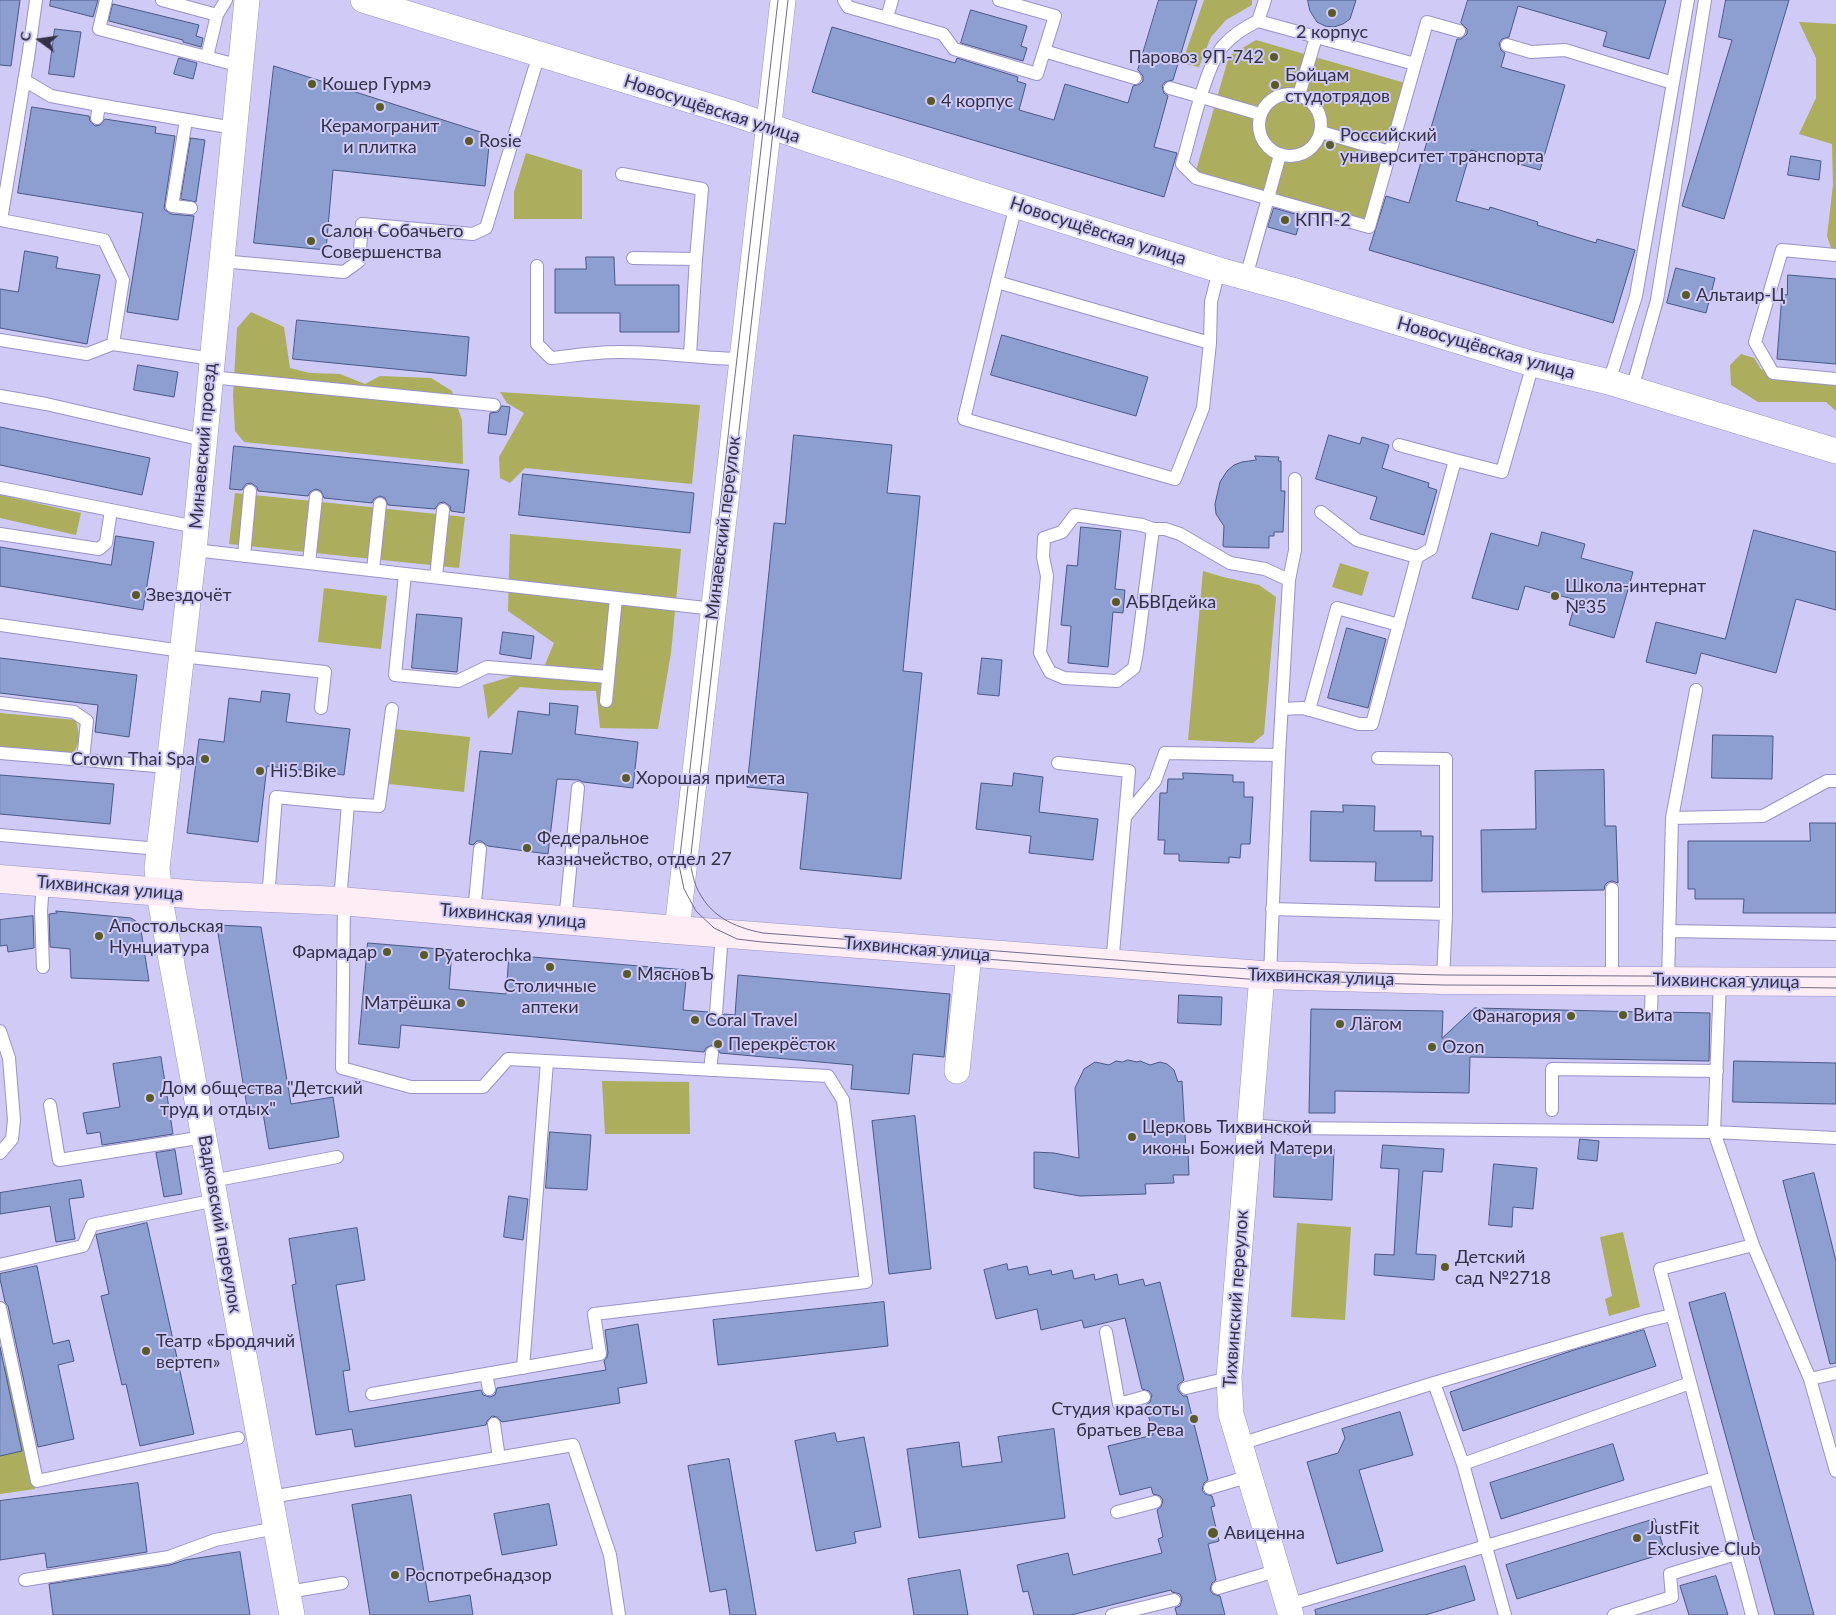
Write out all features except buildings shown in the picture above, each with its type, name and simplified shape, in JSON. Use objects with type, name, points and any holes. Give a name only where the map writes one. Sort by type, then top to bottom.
[{"type":"street","name":"Минаевский проезд","points":[[160,892],[157,868],[195,538],[247,0]]},
{"type":"street","name":"Новосущёвская улица","points":[[363,0],[732,113],[1219,270],[1533,364],[1621,385],[1836,451]]},
{"type":"street","name":"Минаевский переулок","points":[[677,930],[783,0]]},
{"type":"street","name":"Тихвинская улица","points":[[0,879],[268,899],[342,901],[969,954],[1266,976],[1443,980],[1836,982]]},
{"type":"street","name":"Вадковский переулок","points":[[160,892],[290,1604]]},
{"type":"street","points":[[957,1070],[969,954]]},
{"type":"street","name":"Тихвинский переулок","points":[[1266,976],[1249,1125],[1229,1378],[1231,1414],[1290,1610]]},
{"type":"lane","points":[[36,0],[24,80],[4,182],[1,220],[104,240],[123,280],[113,344]]},
{"type":"lane","points":[[106,0],[100,29],[241,66]]},
{"type":"lane","points":[[162,0],[217,15]]},
{"type":"lane","points":[[207,57],[217,15],[226,0]]},
{"type":"lane","points":[[844,0],[848,8],[943,34],[954,49],[1037,74],[1054,16],[999,0]]},
{"type":"lane","points":[[886,18],[892,0]]},
{"type":"lane","points":[[1258,21],[1265,0]]},
{"type":"lane","points":[[1621,385],[1688,0]]},
{"type":"lane","points":[[1621,385],[1657,300],[1705,0]]},
{"type":"lane","points":[[1415,64],[1258,21],[1244,27],[1222,46],[1209,71],[1182,164],[1196,178],[1368,227],[1428,22],[1459,31]]},
{"type":"lane","points":[[1299,94],[1316,37]]},
{"type":"lane","points":[[1507,45],[1531,52],[1564,50],[1673,83]]},
{"type":"lane","points":[[1044,51],[1135,78]]},
{"type":"lane","points":[[221,262],[344,272],[359,260],[362,224],[473,234],[486,228],[539,54]]},
{"type":"lane","points":[[24,80],[50,96],[98,111],[186,120],[234,128]]},
{"type":"lane","points":[[1170,88],[1260,114]]},
{"type":"lane","points":[[1287,93],[1299,94],[1310,100],[1317,109],[1321,120],[1321,132],[1315,144],[1306,152],[1294,157],[1280,155],[1269,149],[1262,139],[1258,127],[1260,114],[1266,104],[1276,97],[1287,93]]},
{"type":"lane","points":[[186,120],[172,206],[191,208]]},
{"type":"lane","points":[[1321,132],[1390,152]]},
{"type":"lane","points":[[1246,277],[1280,155]]},
{"type":"lane","points":[[622,174],[702,189],[690,355]]},
{"type":"lane","points":[[1016,205],[964,419],[1175,479],[1203,408],[1210,343],[1211,302],[1219,270]]},
{"type":"lane","points":[[1836,255],[1782,250],[1755,342],[1773,374],[1836,379]]},
{"type":"lane","points":[[633,258],[696,259]]},
{"type":"lane","points":[[537,266],[537,344],[551,358],[615,352],[743,359]]},
{"type":"lane","points":[[997,282],[1210,343]]},
{"type":"lane","points":[[0,340],[87,354],[113,344],[211,368],[494,405]]},
{"type":"lane","points":[[1399,444],[1502,472],[1533,364]]},
{"type":"lane","points":[[0,396],[46,404],[203,440]]},
{"type":"lane","points":[[1282,709],[1303,708],[1359,724],[1372,724],[1417,557],[1431,549],[1455,460]]},
{"type":"lane","points":[[1266,976],[1272,909],[1289,580],[1295,550],[1295,479]]},
{"type":"lane","points":[[0,488],[111,510],[244,556],[714,609]]},
{"type":"lane","points":[[244,556],[250,491]]},
{"type":"lane","points":[[309,563],[316,497]]},
{"type":"lane","points":[[373,570],[380,504]]},
{"type":"lane","points":[[0,534],[99,549],[106,543],[111,510]]},
{"type":"lane","points":[[436,577],[444,510]]},
{"type":"lane","points":[[1321,512],[1357,540],[1417,557]]},
{"type":"lane","points":[[1153,530],[1138,652],[1134,668],[1117,681],[1064,678],[1050,672],[1040,653],[1047,576],[1043,557],[1044,538],[1062,532],[1075,516],[1142,525],[1153,530],[1165,529],[1180,534],[1230,563],[1265,568],[1289,580]]},
{"type":"lane","points":[[405,574],[395,675],[458,681],[486,667],[608,677]]},
{"type":"lane","points":[[606,701],[616,598]]},
{"type":"lane","points":[[1309,710],[1337,608],[1399,625]]},
{"type":"lane","points":[[0,625],[182,654],[325,672],[321,708]]},
{"type":"lane","points":[[1652,1012],[1669,931],[1672,818],[1696,690]]},
{"type":"lane","points":[[0,703],[74,712],[88,721],[83,760]]},
{"type":"lane","points":[[268,899],[276,797],[379,806],[392,709]]},
{"type":"lane","points":[[0,753],[168,767]]},
{"type":"lane","points":[[1125,817],[1155,781],[1165,753],[1279,755]]},
{"type":"lane","points":[[1378,758],[1446,759],[1446,914],[1443,980]]},
{"type":"lane","points":[[1058,763],[1129,771],[1112,965]]},
{"type":"lane","points":[[1672,818],[1762,816],[1827,780],[1836,781]]},
{"type":"lane","points":[[565,921],[578,788]]},
{"type":"lane","points":[[348,804],[342,901],[342,1068],[411,1087],[483,1087],[508,1059],[828,1076],[842,1100],[866,1282],[594,1314],[600,1354],[372,1394]]},
{"type":"lane","points":[[0,835],[159,849]]},
{"type":"lane","points":[[474,913],[480,849]]},
{"type":"lane","points":[[43,882],[41,911],[43,967]]},
{"type":"lane","points":[[1612,889],[1612,980]]},
{"type":"lane","points":[[1272,909],[1446,914]]},
{"type":"lane","points":[[1669,931],[1836,934]]},
{"type":"lane","points":[[716,1013],[722,933]]},
{"type":"lane","points":[[1720,981],[1714,1132],[1753,1245],[1810,1379],[1836,1471]]},
{"type":"lane","points":[[0,1031],[9,1058],[14,1120],[12,1139],[0,1153]]},
{"type":"lane","points":[[710,1070],[712,1053]]},
{"type":"lane","points":[[523,1368],[547,1062]]},
{"type":"lane","points":[[1552,1110],[1552,1069],[1651,1065],[1717,1071]]},
{"type":"lane","points":[[50,1106],[58,1160],[204,1137]]},
{"type":"lane","points":[[1249,1125],[1286,1128],[1714,1132],[1836,1138]]},
{"type":"lane","points":[[0,1265],[83,1246],[92,1224],[338,1157]]},
{"type":"lane","points":[[1752,1615],[1660,1269],[1753,1245]]},
{"type":"lane","points":[[0,1308],[37,1481],[238,1438]]},
{"type":"lane","points":[[1240,1444],[1434,1383],[1636,1323],[1672,1315]]},
{"type":"lane","points":[[1106,1332],[1119,1404],[1144,1397]]},
{"type":"lane","points":[[1810,1379],[1836,1373]]},
{"type":"lane","points":[[486,1374],[489,1389]]},
{"type":"lane","points":[[1186,1388],[1229,1378]]},
{"type":"lane","points":[[1434,1383],[1463,1464],[1505,1613],[1491,1615]]},
{"type":"lane","points":[[1463,1464],[1690,1383]]},
{"type":"lane","points":[[494,1424],[499,1458]]},
{"type":"lane","points":[[270,1497],[573,1445],[610,1555],[619,1615]]},
{"type":"lane","points":[[1210,1488],[1250,1476]]},
{"type":"lane","points":[[1290,1610],[1486,1547],[1716,1478]]},
{"type":"lane","points":[[1116,1512],[1155,1502]]},
{"type":"lane","points":[[25,1580],[169,1557],[215,1540],[276,1528]]},
{"type":"lane","points":[[1614,1615],[1672,1597],[1670,1574],[1736,1554]]},
{"type":"lane","points":[[1218,1588],[1279,1570]]},
{"type":"lane","points":[[290,1604],[342,1583]]},
{"type":"lane","points":[[1112,1615],[1174,1600]]},
{"type":"shaded area","points":[[1204,0],[1252,0],[1252,5],[1226,20],[1211,37],[1199,67],[1182,63]]},
{"type":"shaded area","points":[[1799,22],[1836,24],[1836,262],[1827,236],[1833,185],[1832,144],[1799,134],[1816,98],[1816,58]]},
{"type":"shaded area","points":[[1256,40],[1405,83],[1364,224],[1195,174],[1229,56]]},
{"type":"shaded area","points":[[526,153],[582,170],[582,219],[514,219],[514,192]]},
{"type":"shaded area","points":[[251,312],[284,327],[290,368],[310,373],[340,374],[365,384],[380,376],[431,378],[452,391],[462,420],[463,464],[244,442],[235,431],[233,395],[237,328]]},
{"type":"shaded area","points":[[1741,354],[1754,358],[1761,369],[1777,377],[1836,383],[1836,411],[1826,402],[1758,402],[1731,385],[1730,365]]},
{"type":"shaded area","points":[[500,392],[700,405],[692,484],[525,468],[510,483],[500,478],[499,457],[524,413],[507,403]]},
{"type":"shaded area","points":[[235,493],[465,517],[459,568],[229,544]]},
{"type":"shaded area","points":[[0,495],[81,513],[76,535],[0,518]]},
{"type":"shaded area","points":[[510,534],[681,549],[671,653],[658,729],[600,728],[596,691],[520,687],[488,719],[483,685],[544,667],[554,643],[508,611]]},
{"type":"shaded area","points":[[1340,563],[1369,572],[1362,596],[1332,587]]},
{"type":"shaded area","points":[[1203,571],[1259,585],[1276,597],[1264,734],[1253,743],[1188,740]]},
{"type":"shaded area","points":[[324,588],[387,596],[381,649],[318,642]]},
{"type":"shaded area","points":[[0,713],[76,720],[80,739],[73,755],[0,747]]},
{"type":"shaded area","points":[[394,729],[470,737],[464,792],[389,784]]},
{"type":"shaded area","points":[[602,1081],[689,1082],[690,1134],[605,1134]]},
{"type":"shaded area","points":[[1297,1223],[1351,1227],[1345,1320],[1291,1317]]},
{"type":"shaded area","points":[[1623,1232],[1640,1307],[1609,1316],[1605,1299],[1612,1296],[1600,1237]]},
{"type":"shaded area","points":[[0,1365],[10,1368],[35,1489],[0,1494]]},
{"type":"tram line","points":[[778,0],[679,865],[684,889],[696,911],[714,928],[737,939],[762,942],[1261,980],[1443,985],[1836,988]]},
{"type":"tram line","points":[[788,0],[690,863],[694,880],[701,896],[715,912],[732,923],[763,933],[1180,965],[1270,970],[1443,975],[1836,977]]},
{"type":"place","name":"2 корпус","points":[[1332,13]]},
{"type":"place","name":"Паровоз 9П-742","points":[[1274,57]]},
{"type":"place","name":"Кошер Гурмэ","points":[[312,84]]},
{"type":"place","name":"Бойцам студотрядов","points":[[1275,85]]},
{"type":"place","name":"4 корпус","points":[[931,101]]},
{"type":"place","name":"Керамогранит и плитка","points":[[380,107]]},
{"type":"place","name":"Rosie","points":[[469,141]]},
{"type":"place","name":"Российский университет транспорта","points":[[1330,145]]},
{"type":"place","name":"КПП-2","points":[[1285,220]]},
{"type":"place","name":"Салон Собачьего Совершенства","points":[[311,241]]},
{"type":"place","name":"Альтаир-Ц","points":[[1686,295]]},
{"type":"place","name":"Звездочёт","points":[[136,595]]},
{"type":"place","name":"Школа-интернат №35","points":[[1555,596]]},
{"type":"place","name":"АБВГдейка","points":[[1116,602]]},
{"type":"place","name":"Crown Thai Spa","points":[[205,759]]},
{"type":"place","name":"Hi5.Bike","points":[[260,771]]},
{"type":"place","name":"Хорошая примета","points":[[626,778]]},
{"type":"place","name":"Федеральное казначейство, отдел 27","points":[[527,848]]},
{"type":"place","name":"Апостольская Нунциатура","points":[[99,936]]},
{"type":"place","name":"Фармадар","points":[[387,952]]},
{"type":"place","name":"Pyaterochka","points":[[424,955]]},
{"type":"place","name":"Столичные аптеки","points":[[550,967]]},
{"type":"place","name":"МясновЪ","points":[[627,974]]},
{"type":"place","name":"Матрёшка","points":[[461,1003]]},
{"type":"place","name":"Вита","points":[[1623,1015]]},
{"type":"place","name":"Фанагория","points":[[1571,1016]]},
{"type":"place","name":"Coral Travel","points":[[695,1020]]},
{"type":"place","name":"Лäгом","points":[[1340,1024]]},
{"type":"place","name":"Перекрёсток","points":[[718,1044]]},
{"type":"place","name":"Ozon","points":[[1432,1047]]},
{"type":"place","name":"Дом общества \"Детский труд и отдых\"","points":[[150,1098]]},
{"type":"place","name":"Церковь Тихвинской иконы Божией Матери","points":[[1132,1137]]},
{"type":"place","name":"Детский сад №2718","points":[[1445,1267]]},
{"type":"place","name":"Театр «Бродячий вертеп»","points":[[146,1351]]},
{"type":"place","name":"Студия красоты братьев Рева","points":[[1194,1419]]},
{"type":"place","name":"Авиценна","points":[[1213,1533]]},
{"type":"place","name":"JustFit Exclusive Club","points":[[1637,1538]]},
{"type":"place","name":"Роспотребнадзор","points":[[395,1575]]}]
